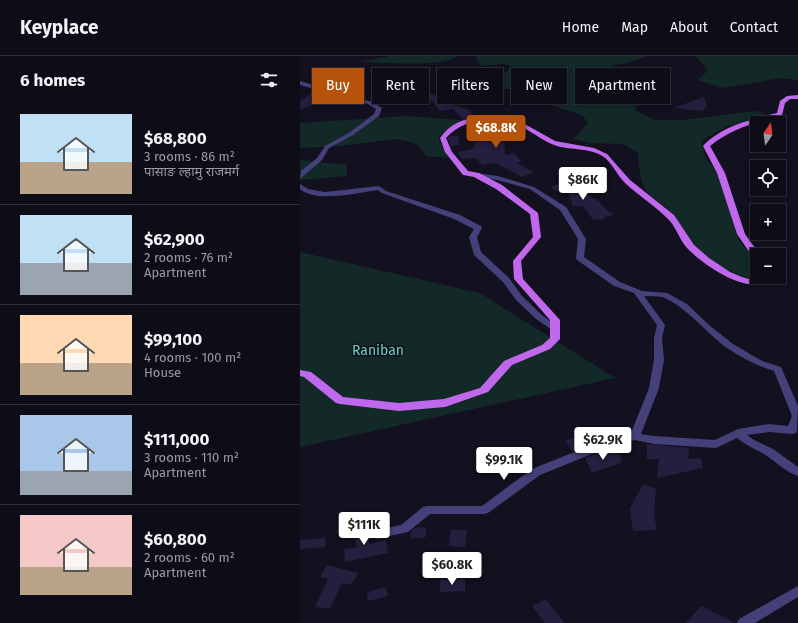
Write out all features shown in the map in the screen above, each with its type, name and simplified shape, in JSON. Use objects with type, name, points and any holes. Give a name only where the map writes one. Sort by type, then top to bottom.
[{"type":"main road","points":[[751,248],[741,234],[721,173],[706,146],[717,136],[747,122],[780,114],[782,102],[789,97],[798,97]]},
{"type":"main road","points":[[300,373],[307,374],[340,400],[399,407],[445,403],[484,390],[508,363],[550,345],[555,338],[555,320],[519,279],[517,261],[537,237],[534,213],[499,187],[476,175],[466,173],[449,152],[443,138],[446,133],[464,122],[477,119],[497,118],[520,123],[556,143],[604,154],[633,186],[664,210],[692,248],[725,273],[750,282]]},
{"type":"street","points":[[300,83],[370,103],[378,108],[377,115],[351,134],[327,147],[320,158],[303,172],[300,177]]},
{"type":"street","points":[[377,534],[404,529],[427,510],[484,510],[536,472],[611,442],[635,436],[654,440],[716,444],[738,433],[769,428],[792,430],[797,416],[778,369],[759,363],[730,346],[706,327],[684,306],[664,295],[637,292],[617,284],[580,258],[582,239],[563,209],[550,199],[532,188],[498,178],[476,175]]},
{"type":"street","points":[[300,186],[309,193],[320,194],[378,188],[384,192],[457,217],[478,228],[473,237],[477,253],[506,280],[520,298],[539,317],[555,328]]},
{"type":"street","points":[[635,436],[654,388],[659,360],[658,338],[661,325],[637,292]]},
{"type":"street","points":[[738,433],[750,443],[769,452],[790,468],[798,472]]},
{"type":"street","points":[[744,623],[798,591]]},
{"type":"green space","points":[[390,56],[458,56],[450,60],[425,63],[358,62]]},
{"type":"green space","points":[[476,56],[647,56],[630,62],[604,68],[575,68],[575,104],[635,104],[636,105],[635,110],[654,120],[683,120],[755,111],[766,114],[760,116],[750,116],[750,119],[726,127],[702,140],[705,157],[719,175],[738,239],[750,254],[750,278],[734,273],[716,263],[695,246],[674,215],[645,189],[640,176],[638,153],[623,144],[590,143],[573,139],[588,123],[582,115],[547,104],[567,104],[567,68],[511,68],[511,89],[503,89],[503,75],[512,66],[503,64],[481,66]]},
{"type":"green space","points":[[692,56],[798,56],[798,80],[781,78],[722,88],[698,80],[708,70],[696,57]]},
{"type":"green space","points":[[407,116],[461,120],[439,136],[439,140],[449,158],[427,156],[417,145],[407,141],[395,139],[341,146],[300,148],[300,123]]},
{"type":"green space","points":[[300,160],[347,165],[347,176],[300,180]]},
{"type":"green space","name":"Raniban","points":[[300,252],[480,293],[615,378],[300,447]]},
{"type":"building","points":[[429,93],[437,96],[437,104],[450,104],[469,110],[475,116],[463,119],[453,109],[440,111],[432,101],[429,101]]},
{"type":"building","points":[[310,94],[312,94],[312,104],[300,110],[300,102]]},
{"type":"building","points":[[704,97],[707,106],[703,111],[673,108]]},
{"type":"building","points":[[493,121],[510,127],[514,126],[520,134],[504,137],[505,155],[514,153],[521,161],[517,163],[534,172],[522,177],[495,163],[482,165],[476,158],[461,159],[458,152],[473,149],[477,137],[485,137],[482,131]]},
{"type":"building","points":[[450,136],[458,136],[459,145],[451,146],[448,138]]},
{"type":"building","points":[[564,180],[580,187],[577,188],[600,202],[601,205],[614,215],[604,217],[605,219],[593,220],[583,206],[573,206],[568,191],[560,193],[550,187],[565,182]]},
{"type":"building","points":[[583,435],[589,445],[572,451],[565,441]]},
{"type":"building","points":[[647,444],[689,448],[688,459],[701,458],[703,468],[657,478],[659,459],[647,459]]},
{"type":"building","points":[[617,450],[621,457],[621,463],[592,473],[585,458],[596,454]]},
{"type":"building","points":[[643,484],[656,489],[654,514],[657,530],[633,531],[630,508]]},
{"type":"building","points":[[365,522],[369,544],[386,540],[388,553],[345,562],[344,549],[357,547],[353,525]]},
{"type":"building","points":[[426,527],[426,537],[411,539],[411,531],[415,528]]},
{"type":"building","points":[[451,530],[467,530],[465,547],[449,546]]},
{"type":"building","points":[[326,538],[325,547],[300,549],[300,540]]},
{"type":"building","points":[[327,565],[358,573],[351,585],[342,583],[330,609],[315,607],[328,579],[320,577]]},
{"type":"building","points":[[465,579],[465,591],[440,592],[440,580]]},
{"type":"building","points":[[386,587],[388,596],[368,601],[367,592]]},
{"type":"building","points":[[546,599],[565,623],[545,623],[532,606]]},
{"type":"building","points":[[701,606],[735,623],[686,623]]}]
